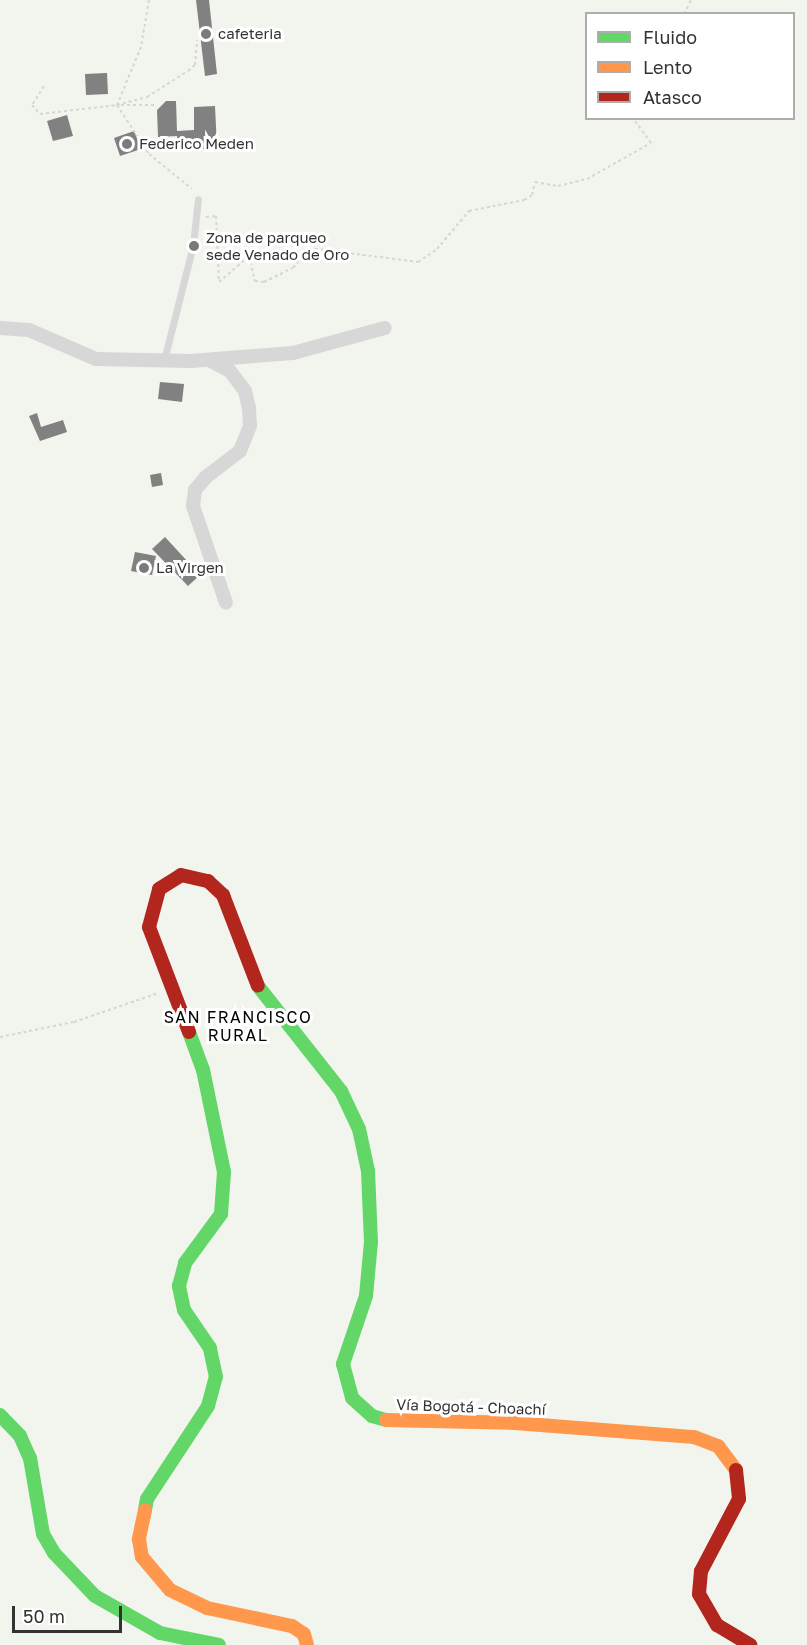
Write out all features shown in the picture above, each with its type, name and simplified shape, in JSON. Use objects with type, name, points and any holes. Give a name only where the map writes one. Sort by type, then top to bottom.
[{"type":"main road","name":"Vía Bogotá - Choachí","points":[[307,1645],[304,1634],[292,1626],[207,1608],[180,1595],[159,1581],[142,1557],[142,1513],[208,1406],[216,1377],[210,1348],[184,1310],[179,1286],[185,1263],[217,1224],[225,1182],[212,1104],[176,987],[153,943],[149,913],[159,889],[181,875],[193,876],[211,883],[223,895],[246,969],[341,1091],[365,1149],[370,1260],[366,1296],[343,1364],[347,1390],[357,1405],[389,1421],[537,1425],[694,1437],[718,1446],[735,1465],[739,1499],[701,1571],[699,1594],[717,1625],[750,1645]]},
{"type":"main road","points":[[0,1415],[20,1437],[30,1458],[43,1534],[54,1553],[94,1596],[160,1633],[219,1645]]},
{"type":"street","points":[[0,328],[29,330],[96,359],[211,361],[293,353],[385,328]]},
{"type":"street","points":[[211,361],[230,371],[245,391],[249,408],[250,426],[240,451],[206,477],[195,490],[193,506],[226,603]]},
{"type":"lane","points":[[164,360],[197,217],[198,199]]},
{"type":"path","points":[[117,105],[141,47],[149,0]]},
{"type":"path","points":[[117,105],[147,97],[188,71],[195,64],[196,40]]},
{"type":"path","points":[[44,86],[32,105],[40,114],[117,105],[154,105]]},
{"type":"path","points":[[117,105],[149,154],[198,199]]},
{"type":"path","points":[[197,217],[216,216],[219,282],[249,256],[255,281],[264,282],[293,268],[309,248],[418,262],[437,249],[469,211],[524,200],[532,195],[535,182],[558,186],[587,179],[651,143],[634,120]]},
{"type":"path","points":[[0,1037],[74,1022],[176,987]]},
{"type":"shaded area","points":[[0,0],[807,0],[807,1645],[0,1645]]},
{"type":"building","points":[[196,0],[209,0],[217,74],[205,76]]},
{"type":"building","points":[[107,73],[108,94],[86,95],[85,74]]},
{"type":"building","points":[[166,101],[176,101],[177,131],[194,130],[194,107],[215,106],[217,147],[178,152],[177,136],[158,137],[157,110]]},
{"type":"building","points":[[67,115],[73,136],[53,141],[47,121]]},
{"type":"building","points":[[134,131],[141,149],[120,156],[114,138]]},
{"type":"building","points":[[160,382],[184,384],[182,402],[158,399]]},
{"type":"building","points":[[37,413],[41,427],[63,420],[67,432],[40,441],[29,416]]},
{"type":"building","points":[[161,473],[163,485],[152,487],[150,475]]},
{"type":"building","points":[[165,537],[200,575],[188,586],[152,549]]},
{"type":"building","points":[[135,552],[156,556],[152,575],[131,571]]},
{"type":"traffic: fast","points":[[258,986],[341,1091],[359,1129],[368,1171],[371,1242],[366,1296],[343,1364],[352,1398],[372,1416],[386,1420]]},
{"type":"traffic: fast","points":[[145,1510],[147,1499],[208,1406],[216,1377],[210,1348],[184,1310],[179,1286],[185,1263],[221,1214],[224,1172],[203,1070],[189,1032]]},
{"type":"traffic: fast","points":[[0,1415],[20,1436],[30,1458],[43,1534],[54,1553],[95,1596],[160,1633],[219,1645]]},
{"type":"traffic: slow","points":[[386,1420],[515,1423],[694,1437],[718,1446],[736,1470]]},
{"type":"traffic: slow","points":[[145,1510],[139,1539],[142,1557],[170,1590],[207,1608],[292,1626],[304,1634],[307,1645]]},
{"type":"traffic: jam","points":[[189,1032],[149,927],[159,889],[181,875],[208,881],[223,895],[258,986]]},
{"type":"traffic: jam","points":[[736,1470],[739,1499],[701,1571],[699,1594],[717,1625],[750,1645]]},
{"type":"place","name":"cafeteria","points":[[206,34]]},
{"type":"place","name":"Federico Meden","points":[[127,144]]},
{"type":"place","name":"Zona de parqueo sede Venado de Oro","points":[[194,246]]},
{"type":"place","name":"La Virgen","points":[[144,568]]},
{"type":"district","name":"SAN FRANCISCO RURAL","points":[[238,1026]]}]
